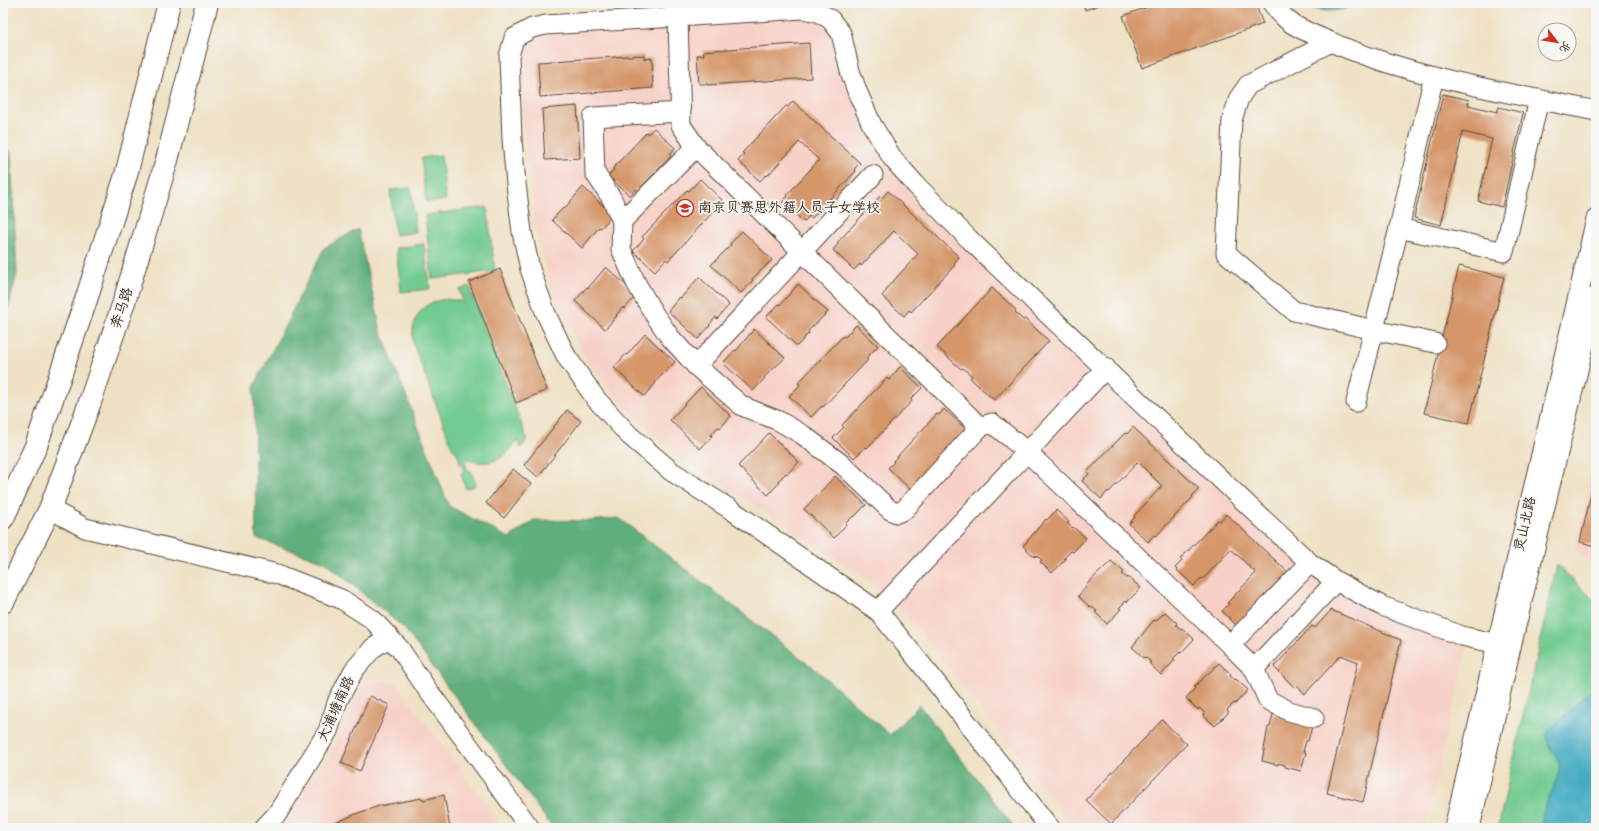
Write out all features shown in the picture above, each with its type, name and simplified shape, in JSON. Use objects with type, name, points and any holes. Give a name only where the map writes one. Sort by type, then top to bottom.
[{"type":"main road","points":[[3,518],[36,446],[86,300],[126,176],[169,3]]},
{"type":"main road","name":"奔马路","points":[[3,602],[50,509],[89,405],[124,302],[167,160],[207,3]]},
{"type":"street","points":[[1272,3],[1290,22],[1331,42],[1380,61],[1434,76],[1596,111]]},
{"type":"street","points":[[1050,828],[878,610],[733,511],[671,471],[629,435],[596,400],[566,356],[546,314],[530,269],[520,218],[512,139],[509,56],[514,38],[532,28],[546,26],[803,9],[818,12],[830,19],[841,33],[850,71],[869,119],[893,159],[916,185],[969,239],[1310,563],[1336,581],[1382,606],[1462,636],[1504,646]]},
{"type":"street","points":[[678,18],[681,125],[696,147],[801,252],[980,426]]},
{"type":"street","points":[[1331,42],[1248,85],[1239,98],[1232,120],[1226,253],[1294,311],[1435,343]]},
{"type":"street","points":[[1356,402],[1399,228],[1434,76]]},
{"type":"street","points":[[1399,228],[1504,252],[1539,99]]},
{"type":"street","points":[[681,112],[593,117],[595,173],[612,199],[622,221],[621,249],[636,283],[654,314],[670,337],[696,366],[742,406],[779,421],[802,435],[844,466],[890,510],[897,513],[904,510],[980,426],[992,423],[1026,451],[1254,669],[1268,700],[1289,711],[1314,718]]},
{"type":"street","points":[[622,221],[696,147]]},
{"type":"street","points":[[696,366],[873,175]]},
{"type":"street","name":"灵山北路","points":[[1470,828],[1504,646],[1596,219]]},
{"type":"street","name":"灵山北路","points":[[1454,828],[1504,646],[1596,296]]},
{"type":"street","points":[[878,610],[1026,451],[1106,368]]},
{"type":"street","points":[[50,509],[85,528],[277,574],[341,599],[372,619],[400,649],[427,689],[530,828]]},
{"type":"street","points":[[1230,645],[1310,563]]},
{"type":"street","points":[[1254,669],[1336,581]]},
{"type":"street","name":"大浦塘南路","points":[[264,828],[277,814],[328,732],[338,700],[354,670],[373,648],[389,638]]},
{"type":"shaded area","points":[[812,16],[828,22],[873,147],[882,161],[900,179],[1303,557],[1467,645],[1425,828],[1073,828],[1064,814],[915,625],[873,583],[665,445],[635,417],[609,389],[585,356],[556,300],[537,239],[523,126],[522,48],[526,40],[532,34]]},
{"type":"shaded area","points":[[1596,450],[1596,566],[1579,554],[1575,548]]},
{"type":"shaded area","points":[[382,681],[397,685],[503,828],[266,828],[323,767],[365,682]]},
{"type":"green space","points":[[3,145],[11,152],[17,273],[3,329]]},
{"type":"green space","points":[[441,155],[446,200],[426,202],[421,158]]},
{"type":"green space","points":[[411,188],[416,232],[395,235],[390,190]]},
{"type":"green space","points":[[487,207],[495,271],[432,279],[425,215]]},
{"type":"green space","points":[[358,229],[381,331],[449,506],[509,538],[534,520],[589,521],[619,518],[820,673],[890,735],[919,705],[1015,828],[553,828],[404,628],[325,562],[256,538],[254,387],[324,248]]},
{"type":"green space","points":[[424,244],[430,289],[401,292],[396,248]]},
{"type":"green space","points":[[469,286],[527,439],[521,448],[517,440],[507,453],[495,461],[480,462],[464,458],[468,471],[471,471],[476,485],[466,489],[461,474],[464,473],[457,453],[452,447],[413,343],[413,332],[419,313],[425,307],[433,302],[442,300],[463,302],[459,290]]},
{"type":"green space","points":[[1557,565],[1596,602],[1596,828],[1498,828]]},
{"type":"water","points":[[1303,3],[1358,3],[1345,9],[1330,11],[1309,7]]},
{"type":"water","points":[[1593,687],[1596,690],[1596,828],[1543,828],[1543,813],[1559,770],[1559,762],[1549,746],[1547,733]]},
{"type":"building","points":[[1083,3],[1105,3],[1085,10]]},
{"type":"building","points":[[1158,3],[1255,3],[1263,24],[1142,68],[1123,16]]},
{"type":"building","points":[[809,43],[811,78],[707,85],[699,84],[697,55],[704,55],[703,51]]},
{"type":"building","points":[[644,55],[644,59],[652,58],[653,88],[540,97],[538,62]]},
{"type":"building","points":[[1443,94],[1469,100],[1468,105],[1497,112],[1499,107],[1523,113],[1502,207],[1478,201],[1492,139],[1463,132],[1441,225],[1414,218]]},
{"type":"building","points":[[793,101],[860,163],[854,169],[856,171],[812,218],[809,216],[804,222],[782,202],[819,160],[799,142],[767,176],[766,175],[760,181],[738,161],[744,154],[742,153],[786,106],[788,107]]},
{"type":"building","points":[[577,106],[580,158],[545,160],[542,109]]},
{"type":"building","points":[[654,128],[675,148],[670,154],[671,156],[638,191],[636,189],[630,196],[608,176],[614,169],[613,168],[647,132],[648,134]]},
{"type":"building","points":[[700,179],[722,200],[668,261],[666,259],[655,271],[633,251],[644,239],[642,237],[687,190],[689,191]]},
{"type":"building","points":[[583,187],[613,215],[601,228],[599,227],[582,248],[552,220],[563,208],[564,209]]},
{"type":"building","points":[[888,191],[959,257],[954,263],[955,265],[911,312],[909,310],[904,316],[882,296],[887,290],[886,289],[918,254],[894,231],[861,266],[860,264],[854,270],[833,250],[838,244],[837,243],[880,196],[882,198]]},
{"type":"building","points":[[742,231],[772,260],[752,279],[753,280],[741,293],[711,265],[731,245],[730,244]]},
{"type":"building","points":[[1459,266],[1504,277],[1469,423],[1424,413]]},
{"type":"building","points":[[606,267],[637,295],[624,309],[623,307],[605,329],[575,301]]},
{"type":"building","points":[[500,269],[547,390],[516,403],[469,282]]},
{"type":"building","points":[[699,277],[729,305],[717,319],[716,317],[698,339],[668,311]]},
{"type":"building","points":[[798,284],[828,312],[808,331],[809,333],[797,346],[766,317],[779,304],[780,305]]},
{"type":"building","points":[[992,288],[1016,310],[1015,312],[1023,320],[1025,319],[1049,341],[994,400],[970,378],[972,376],[963,368],[961,369],[937,347]]},
{"type":"building","points":[[856,325],[878,346],[866,358],[868,360],[823,407],[822,406],[811,417],[789,396],[800,385],[798,383],[843,336],[845,337]]},
{"type":"building","points":[[754,329],[785,358],[764,377],[765,378],[753,391],[723,363],[735,350],[736,351]]},
{"type":"building","points":[[645,334],[675,362],[655,382],[656,383],[644,396],[614,368]]},
{"type":"building","points":[[900,367],[922,388],[911,399],[912,401],[867,448],[866,447],[854,458],[833,438],[844,427],[842,425],[887,378],[889,380]]},
{"type":"building","points":[[701,387],[731,416],[720,428],[718,427],[700,449],[670,420]]},
{"type":"building","points":[[944,409],[966,429],[917,484],[916,483],[910,489],[888,468],[937,414],[939,415]]},
{"type":"building","points":[[567,410],[581,421],[538,477],[524,465]]},
{"type":"building","points":[[1133,427],[1199,489],[1156,536],[1154,535],[1148,542],[1129,524],[1135,517],[1134,516],[1162,486],[1138,462],[1101,499],[1082,481],[1089,474],[1087,472],[1125,433],[1127,434]]},
{"type":"building","points":[[769,433],[799,462],[778,481],[780,482],[768,495],[738,466]]},
{"type":"building","points":[[513,469],[531,484],[504,518],[486,503]]},
{"type":"building","points":[[835,476],[866,505],[845,524],[846,525],[834,538],[804,509]]},
{"type":"building","points":[[1596,476],[1596,546],[1580,542]]},
{"type":"building","points":[[1056,510],[1069,522],[1067,523],[1072,528],[1073,527],[1086,538],[1073,552],[1071,551],[1064,558],[1066,559],[1052,573],[1040,562],[1042,560],[1036,555],[1035,557],[1023,546],[1046,519],[1047,520]]},
{"type":"building","points":[[1226,514],[1292,576],[1240,629],[1222,611],[1229,604],[1227,603],[1256,573],[1231,549],[1203,579],[1201,578],[1194,586],[1175,568],[1182,561],[1180,559],[1218,520],[1220,521]]},
{"type":"building","points":[[1111,561],[1124,572],[1122,574],[1141,588],[1119,608],[1121,609],[1107,624],[1095,612],[1097,611],[1078,596],[1087,586],[1086,585]]},
{"type":"building","points":[[1331,610],[1401,640],[1363,802],[1327,793],[1358,662],[1341,655],[1305,694],[1296,685],[1294,687],[1274,667],[1312,626],[1315,628]]},
{"type":"building","points":[[1165,612],[1177,623],[1176,625],[1181,629],[1182,628],[1194,639],[1173,659],[1175,660],[1161,675],[1149,663],[1151,662],[1132,647],[1154,620],[1156,621]]},
{"type":"building","points":[[1219,663],[1231,674],[1230,676],[1235,680],[1236,679],[1248,690],[1227,710],[1229,712],[1215,726],[1203,715],[1205,713],[1199,708],[1198,710],[1186,698],[1195,688],[1194,687]]},
{"type":"building","points":[[370,696],[389,705],[360,771],[341,763]]},
{"type":"building","points":[[1273,714],[1313,723],[1303,752],[1306,752],[1301,771],[1285,767],[1285,765],[1278,763],[1278,765],[1262,761],[1268,727],[1270,727]]},
{"type":"building","points":[[1162,720],[1187,744],[1111,824],[1086,800]]},
{"type":"building","points":[[444,795],[450,828],[324,828],[358,813],[379,806],[422,798],[423,800]]},
{"type":"place","name":"南京贝赛思外籍人员子女学校","points":[[685,208]]}]
